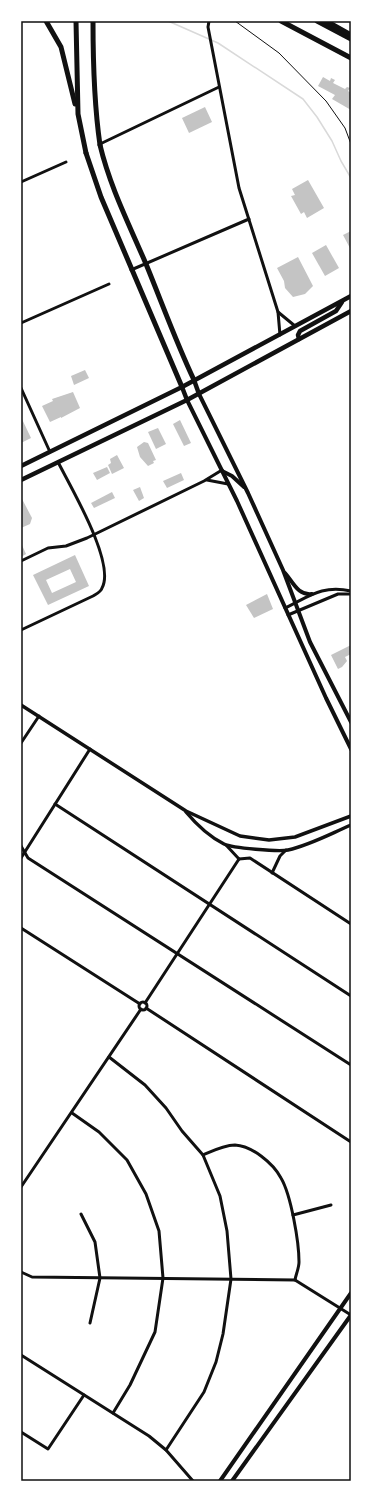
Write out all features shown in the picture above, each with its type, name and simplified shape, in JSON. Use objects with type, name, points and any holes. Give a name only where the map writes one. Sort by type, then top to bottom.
[{"type":"highway","points":[[46,21],[61,47],[86,153],[101,197],[182,387]]},
{"type":"highway","points":[[76,21],[78,114]]},
{"type":"highway","points":[[93,21],[93,70],[96,121],[106,171],[114,194],[146,264],[194,380]]},
{"type":"highway","points":[[281,21],[351,58]]},
{"type":"highway","points":[[317,21],[351,39]]},
{"type":"highway","points":[[326,21],[351,35]]},
{"type":"main road","points":[[21,466],[182,387],[351,296]]},
{"type":"main road","points":[[299,339],[298,335],[300,331],[336,311],[343,300]]},
{"type":"main road","points":[[21,480],[199,394],[351,311]]},
{"type":"main road","points":[[194,380],[199,394],[246,488],[283,570],[310,642],[351,722]]},
{"type":"main road","points":[[182,387],[229,484],[351,749]]},
{"type":"main road","points":[[229,484],[236,468]]},
{"type":"main road","points":[[222,470],[246,488]]},
{"type":"main road","points":[[283,570],[300,592],[307,595],[312,594]]},
{"type":"main road","points":[[220,1481],[351,1293]]},
{"type":"main road","points":[[232,1481],[351,1315]]},
{"type":"street","points":[[209,21],[208,27],[239,188],[278,312],[280,335]]},
{"type":"street","points":[[100,145],[220,87]]},
{"type":"street","points":[[21,182],[66,162]]},
{"type":"street","points":[[131,270],[249,219]]},
{"type":"street","points":[[21,323],[109,284]]},
{"type":"street","points":[[278,312],[295,327]]},
{"type":"street","points":[[21,388],[51,452]]},
{"type":"street","points":[[21,630],[93,596],[102,590],[104,576],[102,557],[94,534],[58,462]]},
{"type":"street","points":[[21,561],[48,548],[66,546],[94,534],[207,480],[222,470]]},
{"type":"street","points":[[207,480],[229,484]]},
{"type":"street","points":[[285,608],[312,594],[336,588],[351,591]]},
{"type":"street","points":[[288,615],[338,594],[351,594]]},
{"type":"street","points":[[21,705],[186,811],[240,836],[269,840],[295,838],[351,816]]},
{"type":"street","points":[[21,743],[39,716]]},
{"type":"street","points":[[21,858],[90,749]]},
{"type":"street","points":[[55,804],[351,996]]},
{"type":"street","points":[[186,811],[197,824],[225,844],[239,859]]},
{"type":"street","points":[[225,844],[286,850],[305,845],[351,825]]},
{"type":"street","points":[[21,846],[28,858],[351,1065]]},
{"type":"street","points":[[272,873],[280,856],[286,850]]},
{"type":"street","points":[[239,859],[250,858],[351,924]]},
{"type":"street","points":[[146,1008],[145,1003],[239,859]]},
{"type":"street","points":[[21,928],[140,1004],[145,1003]]},
{"type":"street","points":[[140,1004],[141,1009]]},
{"type":"street","points":[[21,1187],[141,1009],[146,1008],[351,1142]]},
{"type":"street","points":[[109,1057],[145,1085],[166,1108],[182,1131],[202,1155],[220,1196],[227,1231],[231,1279],[224,1334],[216,1362],[204,1392],[166,1450]]},
{"type":"street","points":[[72,1113],[99,1132],[128,1160],[146,1194],[159,1231],[163,1278],[156,1332],[130,1385],[113,1413]]},
{"type":"street","points":[[202,1155],[215,1149],[235,1145],[246,1148],[260,1156],[272,1166],[282,1178],[292,1215],[299,1263],[295,1280]]},
{"type":"street","points":[[292,1215],[330,1205]]},
{"type":"street","points":[[81,1214],[95,1242],[100,1278],[90,1323]]},
{"type":"street","points":[[21,1272],[32,1277],[295,1280],[340,1310],[351,1315]]},
{"type":"street","points":[[21,1355],[149,1436],[166,1450],[193,1481]]},
{"type":"street","points":[[21,1432],[48,1449],[84,1395]]},
{"type":"path","points":[[235,21],[278,53],[326,101],[345,128],[351,144]]},
{"type":"building","points":[[323,77],[330,81],[331,78],[335,80],[333,83],[345,89],[347,87],[350,88],[348,91],[351,93],[351,110],[332,99],[335,95],[318,86]]},
{"type":"building","points":[[205,107],[212,122],[189,133],[182,118]]},
{"type":"building","points":[[308,180],[324,208],[307,218],[304,212],[301,214],[291,196],[295,195],[292,189]]},
{"type":"building","points":[[351,231],[351,250],[343,235]]},
{"type":"building","points":[[326,245],[339,268],[325,276],[312,253]]},
{"type":"building","points":[[298,257],[313,286],[305,294],[293,297],[285,288],[284,281],[277,268]]},
{"type":"building","points":[[85,370],[89,378],[74,385],[71,376]]},
{"type":"building","points":[[73,392],[80,408],[50,422],[42,406],[53,401],[52,399]]},
{"type":"building","points":[[21,417],[31,438],[21,443]]},
{"type":"building","points":[[180,420],[191,443],[184,446],[173,424]]},
{"type":"building","points":[[158,428],[166,444],[156,449],[148,432]]},
{"type":"building","points":[[144,442],[148,443],[156,460],[148,466],[140,457],[137,447]]},
{"type":"building","points":[[117,455],[124,468],[112,474],[108,465],[111,463],[110,459]]},
{"type":"building","points":[[107,467],[110,473],[97,480],[93,473]]},
{"type":"building","points":[[181,473],[184,480],[167,488],[163,481]]},
{"type":"building","points":[[140,487],[144,498],[139,501],[133,490]]},
{"type":"building","points":[[112,492],[115,498],[94,508],[91,503]]},
{"type":"building","points":[[21,497],[32,518],[30,524],[21,528]]},
{"type":"building","points":[[21,543],[26,554],[21,557]]},
{"type":"building","points":[[75,555],[89,586],[48,605],[33,575]],"holes":[[[70,569],[76,582],[52,593],[46,580]]]},
{"type":"building","points":[[267,594],[273,609],[254,618],[246,605]]},
{"type":"building","points":[[351,645],[351,654],[345,657],[347,661],[338,669],[331,655]]},
{"type":"waterway","points":[[168,21],[218,43],[303,99],[317,117],[332,141],[351,178]]}]
